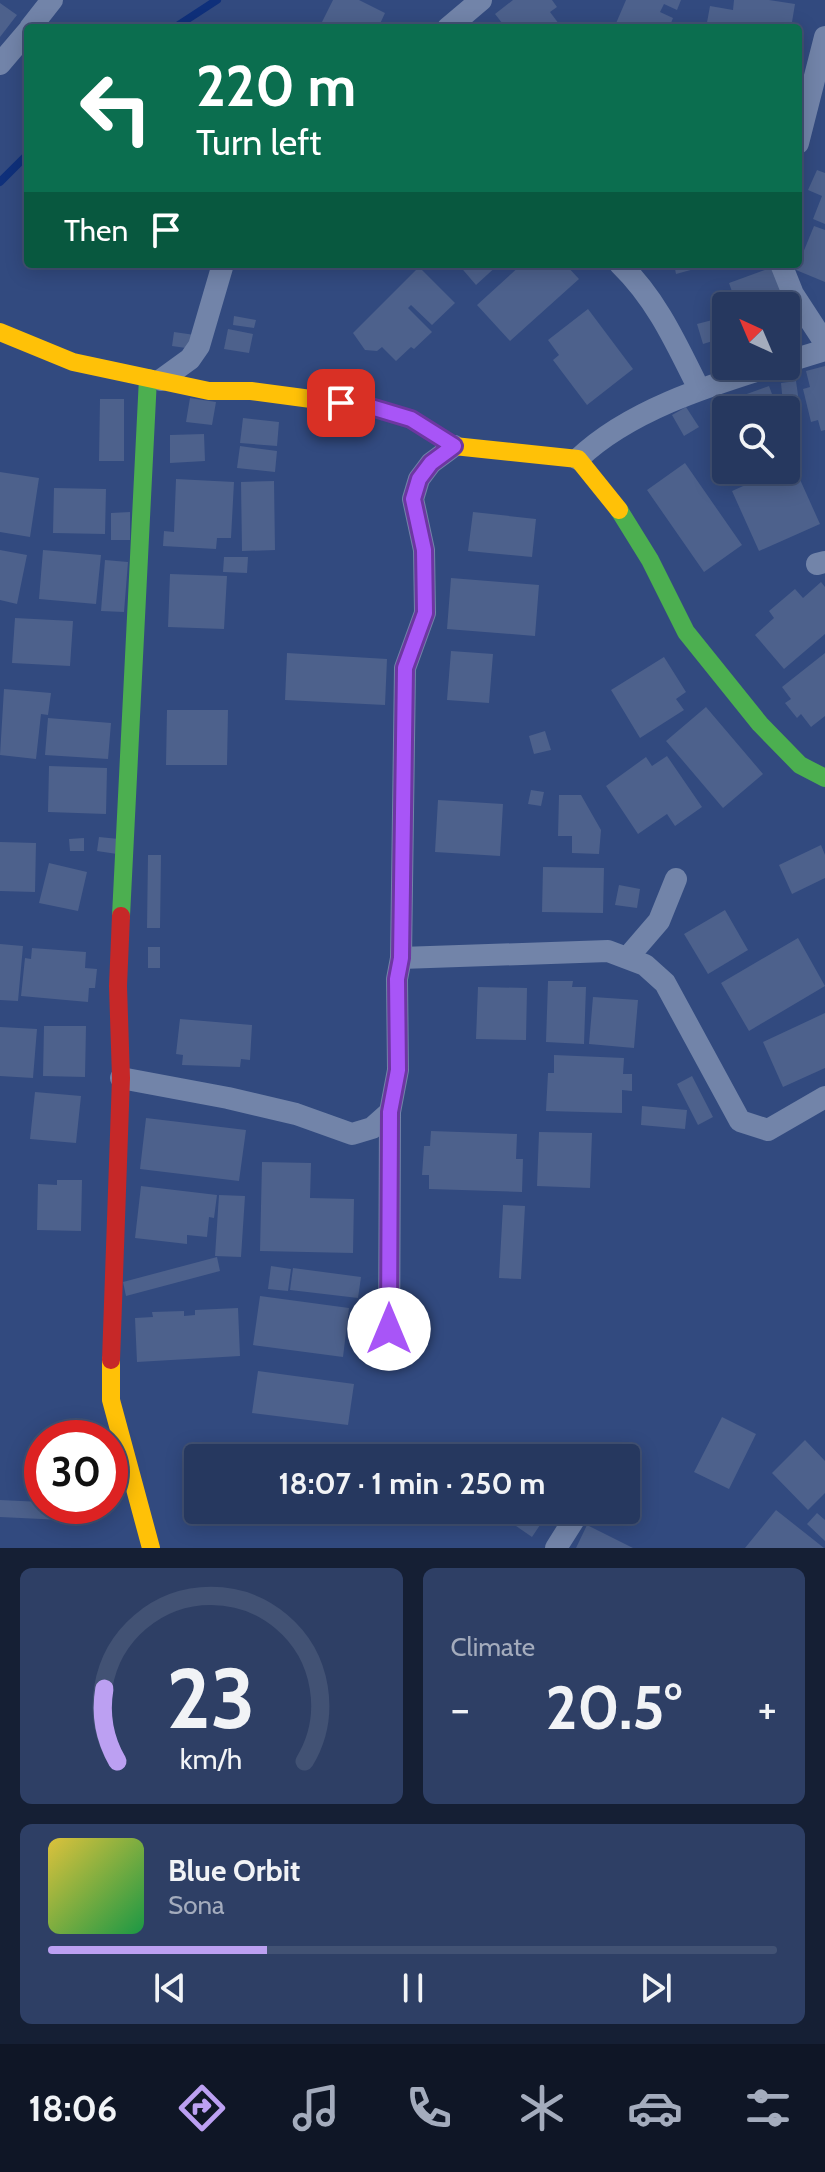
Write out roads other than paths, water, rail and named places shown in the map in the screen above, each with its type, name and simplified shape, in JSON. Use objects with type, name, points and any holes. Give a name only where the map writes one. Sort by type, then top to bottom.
[{"type":"street","points":[[34,24],[52,0]]},
{"type":"street","points":[[453,24],[481,0]]},
{"type":"street","points":[[0,64],[24,36]]},
{"type":"street","points":[[802,127],[825,37]]},
{"type":"street","points":[[154,379],[190,359],[199,346],[222,268]]},
{"type":"street","points":[[624,268],[639,282],[660,311],[699,389]]},
{"type":"street","points":[[783,268],[793,294],[825,343]]},
{"type":"street","points":[[0,332],[73,362],[209,391],[251,391],[371,407],[411,419],[454,446],[578,459],[613,501],[650,560],[686,632],[760,724],[800,765],[825,778]]},
{"type":"street","points":[[800,358],[825,350]]},
{"type":"street","points":[[151,1548],[111,1400],[111,1332],[121,1078],[118,986],[154,379]]},
{"type":"street","points":[[578,459],[611,432],[699,389],[728,380]]},
{"type":"street","points":[[389,1360],[390,1112],[398,1070],[397,979],[401,958],[405,668],[425,613],[424,550],[413,499],[419,479],[431,463],[454,446]]},
{"type":"street","points":[[628,957],[659,921],[676,879]]},
{"type":"street","points":[[401,958],[608,951],[628,957],[645,965],[665,983],[740,1121],[768,1130],[825,1097]]},
{"type":"street","points":[[121,1078],[296,1114],[352,1134],[372,1128],[390,1112]]},
{"type":"street","points":[[556,1548],[571,1524]]},
{"type":"waterway","points":[[180,24],[217,0]]},
{"type":"waterway","points":[[0,182],[24,158]]}]
